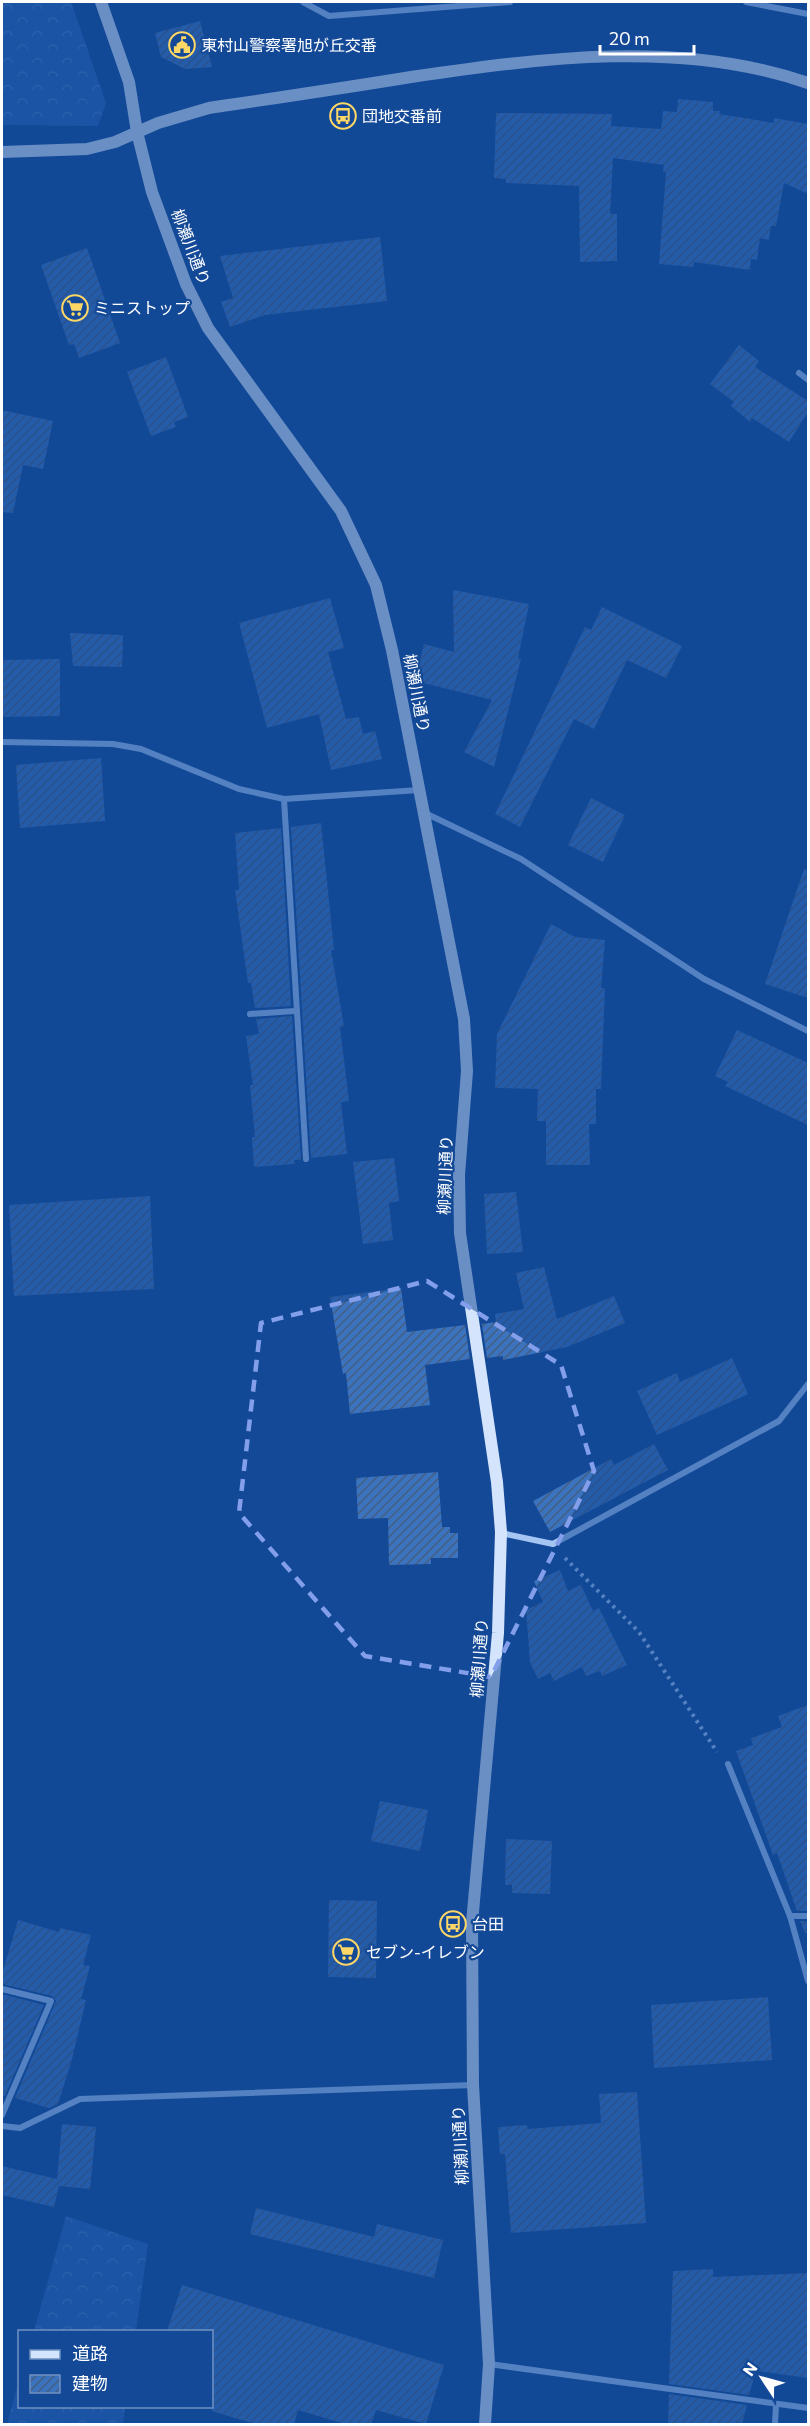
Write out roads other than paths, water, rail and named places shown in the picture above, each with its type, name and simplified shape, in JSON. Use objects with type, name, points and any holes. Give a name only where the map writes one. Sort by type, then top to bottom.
[{"type":"street","name":"柳瀬川通り","points":[[101,2],[129,82],[137,132],[153,192],[178,264],[208,327],[341,511],[376,585],[392,650],[464,1019],[467,1071],[459,1175],[460,1233],[497,1482],[501,1532],[498,1633],[472,1923],[473,2085],[489,2364],[485,2424]]},
{"type":"street","points":[[303,2],[329,16],[510,2]]},
{"type":"street","points":[[746,2],[808,14]]},
{"type":"street","points":[[2,152],[87,149],[115,142],[158,123],[208,108],[528,60],[618,56],[690,59],[782,74],[808,83]]},
{"type":"street","points":[[798,373],[808,380]]},
{"type":"street","points":[[2,742],[113,744],[141,749],[239,789],[284,799],[419,790]]},
{"type":"street","points":[[284,799],[295,1011],[306,1159]]},
{"type":"street","points":[[425,813],[521,859],[704,979],[808,1031]]},
{"type":"street","points":[[250,1014],[295,1011]]},
{"type":"street","points":[[501,1532],[553,1544],[779,1421],[808,1384]]},
{"type":"street","points":[[728,1764],[790,1916],[808,1981]]},
{"type":"street","points":[[790,1916],[808,1916]]},
{"type":"street","points":[[2,1989],[51,2001],[2,2115]]},
{"type":"street","points":[[2,2127],[20,2128],[80,2099],[473,2085]]},
{"type":"street","points":[[489,2364],[808,2408]]},
{"type":"street","points":[[775,2424],[776,2405]]},
{"type":"place","name":"東村山警察署旭が丘交番","points":[[182,45]]},
{"type":"place","name":"団地交番前","points":[[343,116]]},
{"type":"place","name":"ミニストップ","points":[[75,308]]},
{"type":"place","name":"台田","points":[[453,1924]]},
{"type":"place","name":"セブン-イレブン","points":[[346,1952]]}]
